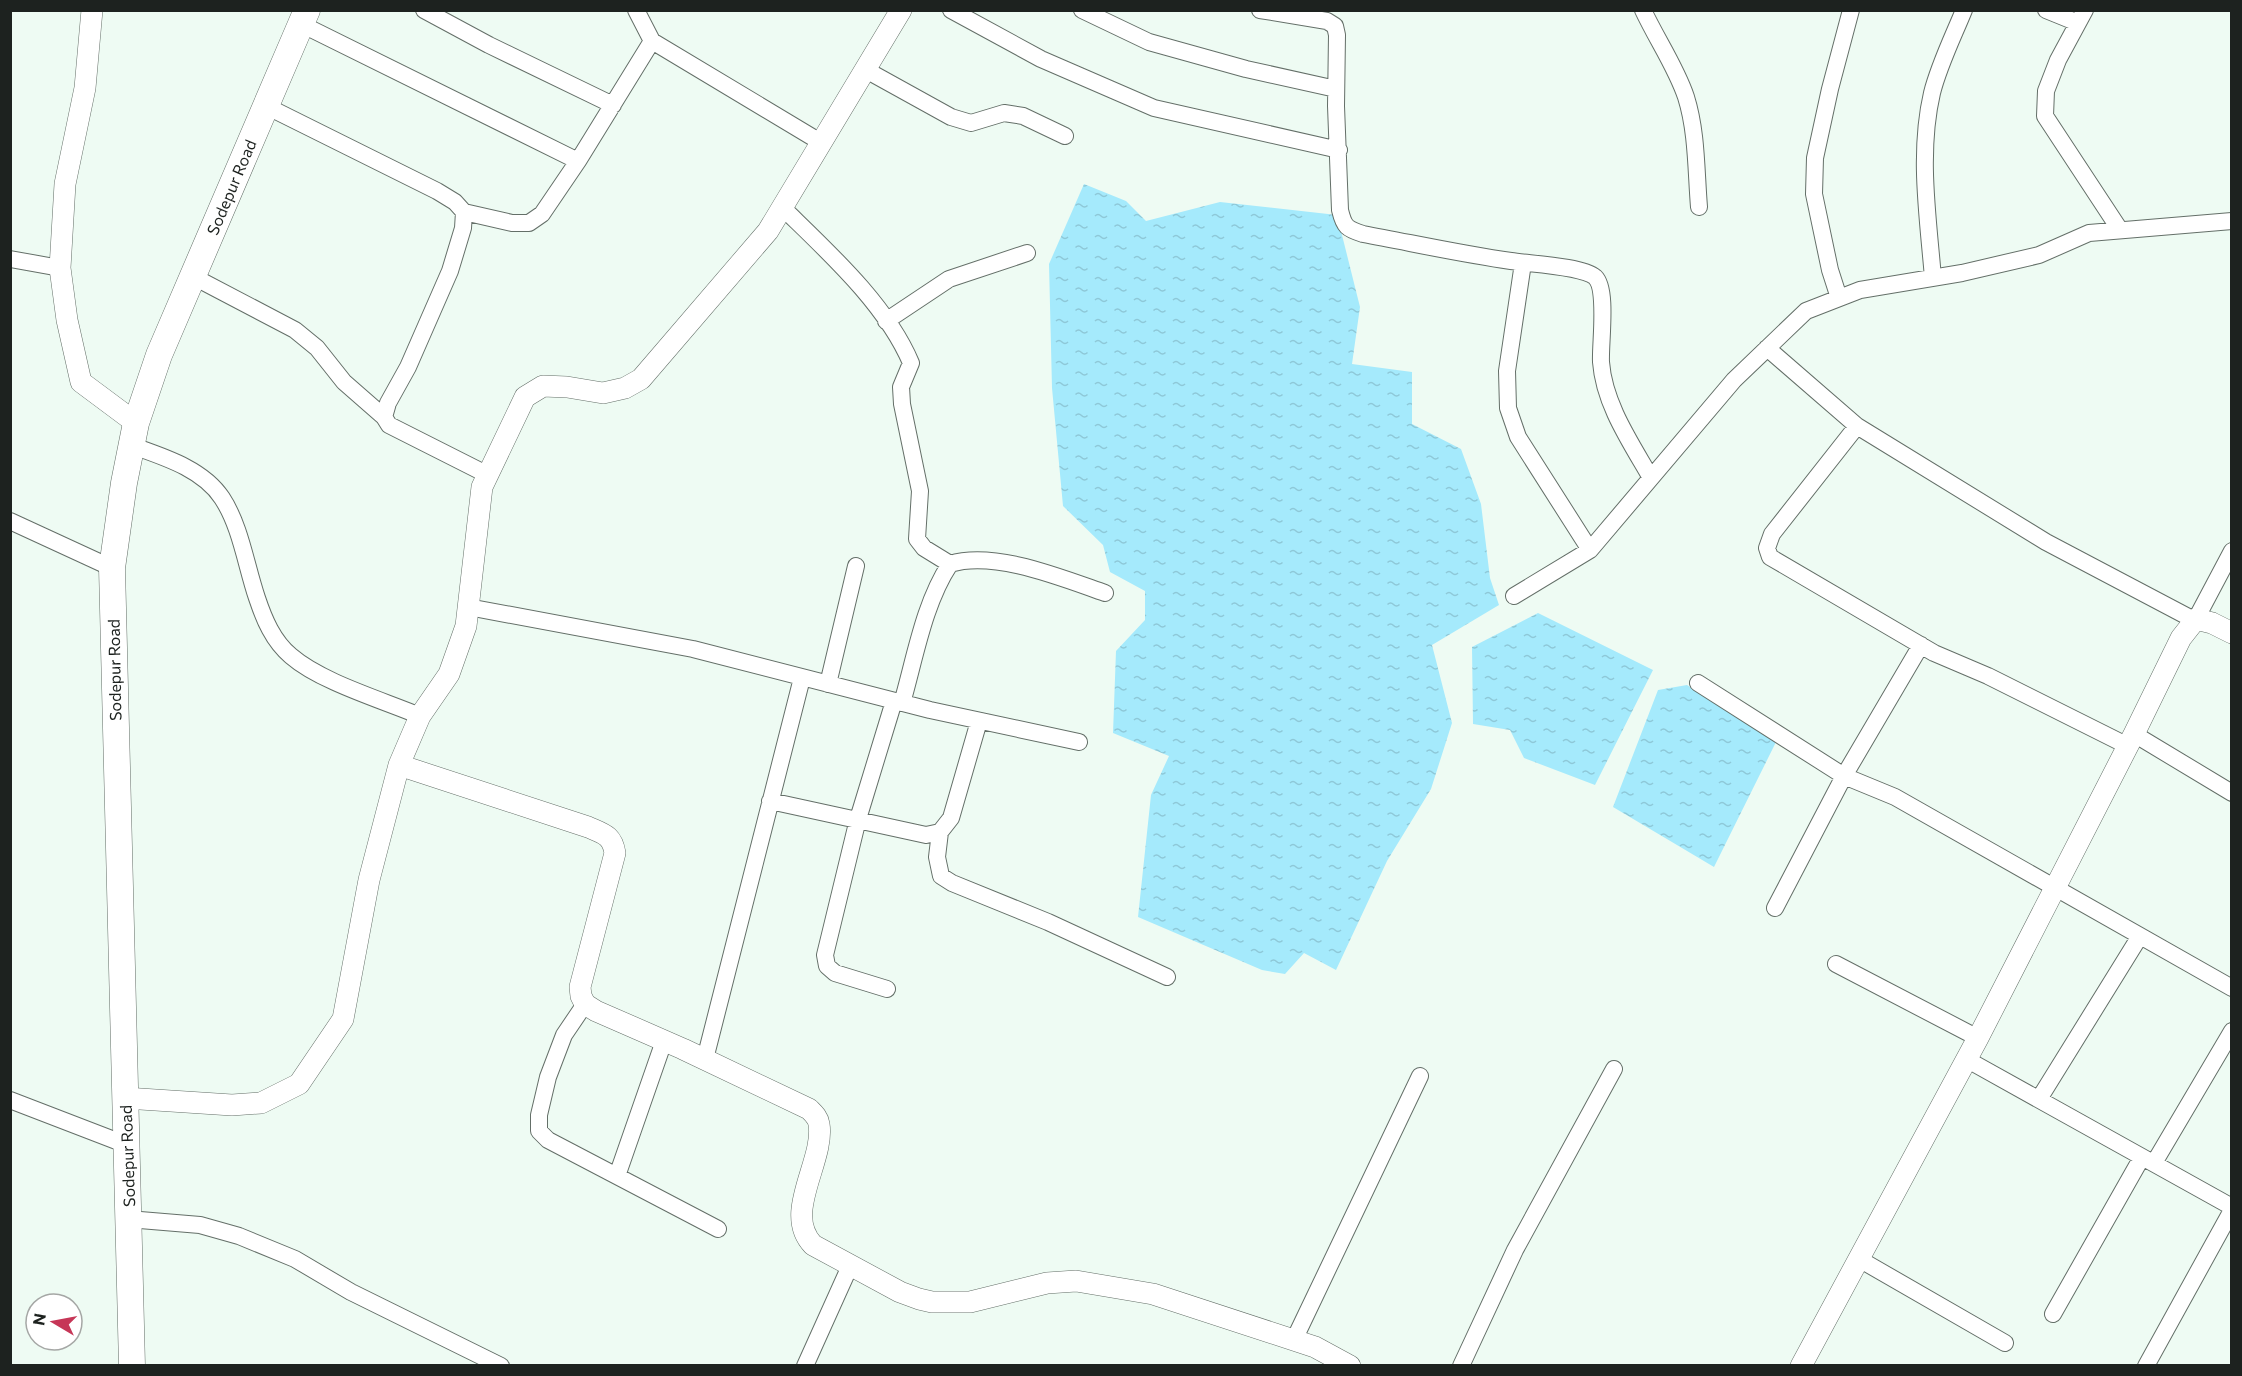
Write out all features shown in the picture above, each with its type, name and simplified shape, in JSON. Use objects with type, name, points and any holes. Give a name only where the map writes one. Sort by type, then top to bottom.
[{"type":"main road","name":"Sodepur Road","points":[[132,1365],[112,568],[124,483],[134,435],[159,355],[304,17]]},
{"type":"street","points":[[92,10],[85,88],[65,184],[60,268],[67,321],[81,382],[134,435],[201,477],[222,497],[234,522],[266,624],[290,656],[316,673],[420,716]]},
{"type":"street","points":[[424,10],[489,45],[613,105]]},
{"type":"street","points":[[636,10],[652,41],[822,143]]},
{"type":"street","points":[[125,1098],[232,1105],[261,1104],[299,1084],[343,1019],[369,880],[399,765],[410,734],[448,674],[466,626],[482,487],[525,397],[543,386],[603,393],[625,388],[640,379],[768,231],[901,10]]},
{"type":"street","points":[[951,10],[1041,59],[1154,108],[1339,150]]},
{"type":"street","points":[[1082,10],[1149,42],[1246,69],[1336,88]]},
{"type":"street","points":[[1260,10],[1320,20],[1335,26],[1340,210],[1343,221],[1349,229],[1363,234],[1523,263],[1581,270],[1596,278],[1602,291],[1601,363],[1606,387],[1623,430],[1651,478]]},
{"type":"street","points":[[1644,10],[1686,97],[1693,128],[1699,207]]},
{"type":"street","points":[[1839,298],[1830,270],[1814,194],[1815,158],[1851,10]]},
{"type":"street","points":[[1933,278],[1925,184],[1927,122],[1932,91],[1964,10]]},
{"type":"street","points":[[2046,10],[2082,17],[2058,60],[2046,90],[2045,116],[2120,230]]},
{"type":"street","points":[[304,17],[578,161]]},
{"type":"street","points":[[266,106],[437,191],[464,212],[512,223],[529,223],[542,214],[578,161],[652,41]]},
{"type":"street","points":[[866,70],[951,117],[971,123],[1004,113],[1023,116],[1065,136]]},
{"type":"street","points":[[783,208],[836,261],[886,321],[905,348],[911,363],[901,387],[902,404],[920,491],[917,539],[924,548],[950,564]]},
{"type":"street","points":[[384,417],[388,403],[408,367],[450,271],[463,228],[464,212]]},
{"type":"street","points":[[1514,596],[1590,550],[1734,380],[1806,311],[1860,290],[1933,278],[2039,255],[2089,233],[2232,221]]},
{"type":"street","points":[[886,321],[949,279],[1027,253]]},
{"type":"street","points":[[10,259],[60,268]]},
{"type":"street","points":[[1523,263],[1507,371],[1508,408],[1518,437],[1590,550]]},
{"type":"street","points":[[192,276],[295,330],[317,348],[344,382],[384,417],[389,425],[488,475]]},
{"type":"street","points":[[1767,348],[1857,426],[2046,542],[2195,620],[2212,622],[2232,633]]},
{"type":"street","points":[[1857,426],[1772,534],[1767,548],[1770,557],[1921,645],[2131,740],[2232,793]]},
{"type":"street","points":[[10,521],[112,568]]},
{"type":"street","points":[[1801,1365],[1978,1038],[2181,638],[2195,620],[2232,550]]},
{"type":"street","points":[[887,989],[835,973],[827,966],[825,955],[858,819],[941,578],[950,564],[965,559],[1015,564],[1105,593]]},
{"type":"street","points":[[828,684],[856,566]]},
{"type":"street","points":[[468,607],[693,649],[898,702],[1079,742]]},
{"type":"street","points":[[1775,908],[1844,776],[1921,645]]},
{"type":"street","points":[[705,1059],[802,678]]},
{"type":"street","points":[[1698,683],[1844,776],[1895,797],[2232,988]]},
{"type":"street","points":[[979,721],[951,818],[940,832],[938,857],[941,876],[1167,977]]},
{"type":"street","points":[[399,765],[607,835],[613,842],[615,853],[580,987],[585,1004],[809,1109],[816,1116],[819,1123],[819,1137],[802,1209],[805,1237],[813,1245],[900,1292],[932,1302],[970,1302],[1047,1283],[1076,1281],[1153,1294],[1315,1347],[1342,1364]]},
{"type":"street","points":[[770,801],[926,835],[940,832]]},
{"type":"street","points":[[2039,1099],[2139,936]]},
{"type":"street","points":[[1836,964],[1978,1038]]},
{"type":"street","points":[[585,1004],[564,1035],[548,1077],[539,1115],[539,1131],[548,1140],[718,1229]]},
{"type":"street","points":[[2053,1314],[2148,1160],[2232,1031]]},
{"type":"street","points":[[617,1176],[663,1041]]},
{"type":"street","points":[[1966,1059],[2232,1208],[2146,1365]]},
{"type":"street","points":[[1461,1365],[1515,1250],[1614,1069]]},
{"type":"street","points":[[1294,1340],[1420,1076]]},
{"type":"street","points":[[10,1100],[127,1145]]},
{"type":"street","points":[[129,1219],[201,1225],[239,1236],[295,1259],[351,1292],[501,1365]]},
{"type":"street","points":[[1859,1259],[2005,1344]]},
{"type":"street","points":[[805,1365],[850,1266]]},
{"type":"water","points":[[1084,184],[1126,201],[1146,221],[1220,202],[1337,215],[1360,307],[1352,364],[1412,372],[1412,424],[1461,449],[1481,504],[1490,578],[1499,605],[1432,645],[1452,723],[1431,789],[1387,861],[1336,970],[1304,953],[1285,974],[1262,970],[1138,917],[1151,795],[1169,756],[1113,733],[1116,651],[1145,620],[1145,591],[1110,572],[1103,545],[1063,506],[1052,388],[1049,264]]},
{"type":"water","points":[[1538,613],[1653,670],[1595,785],[1524,758],[1510,730],[1473,724],[1472,647]]},
{"type":"water","points":[[1687,685],[1776,742],[1714,867],[1613,807],[1658,690]]}]
